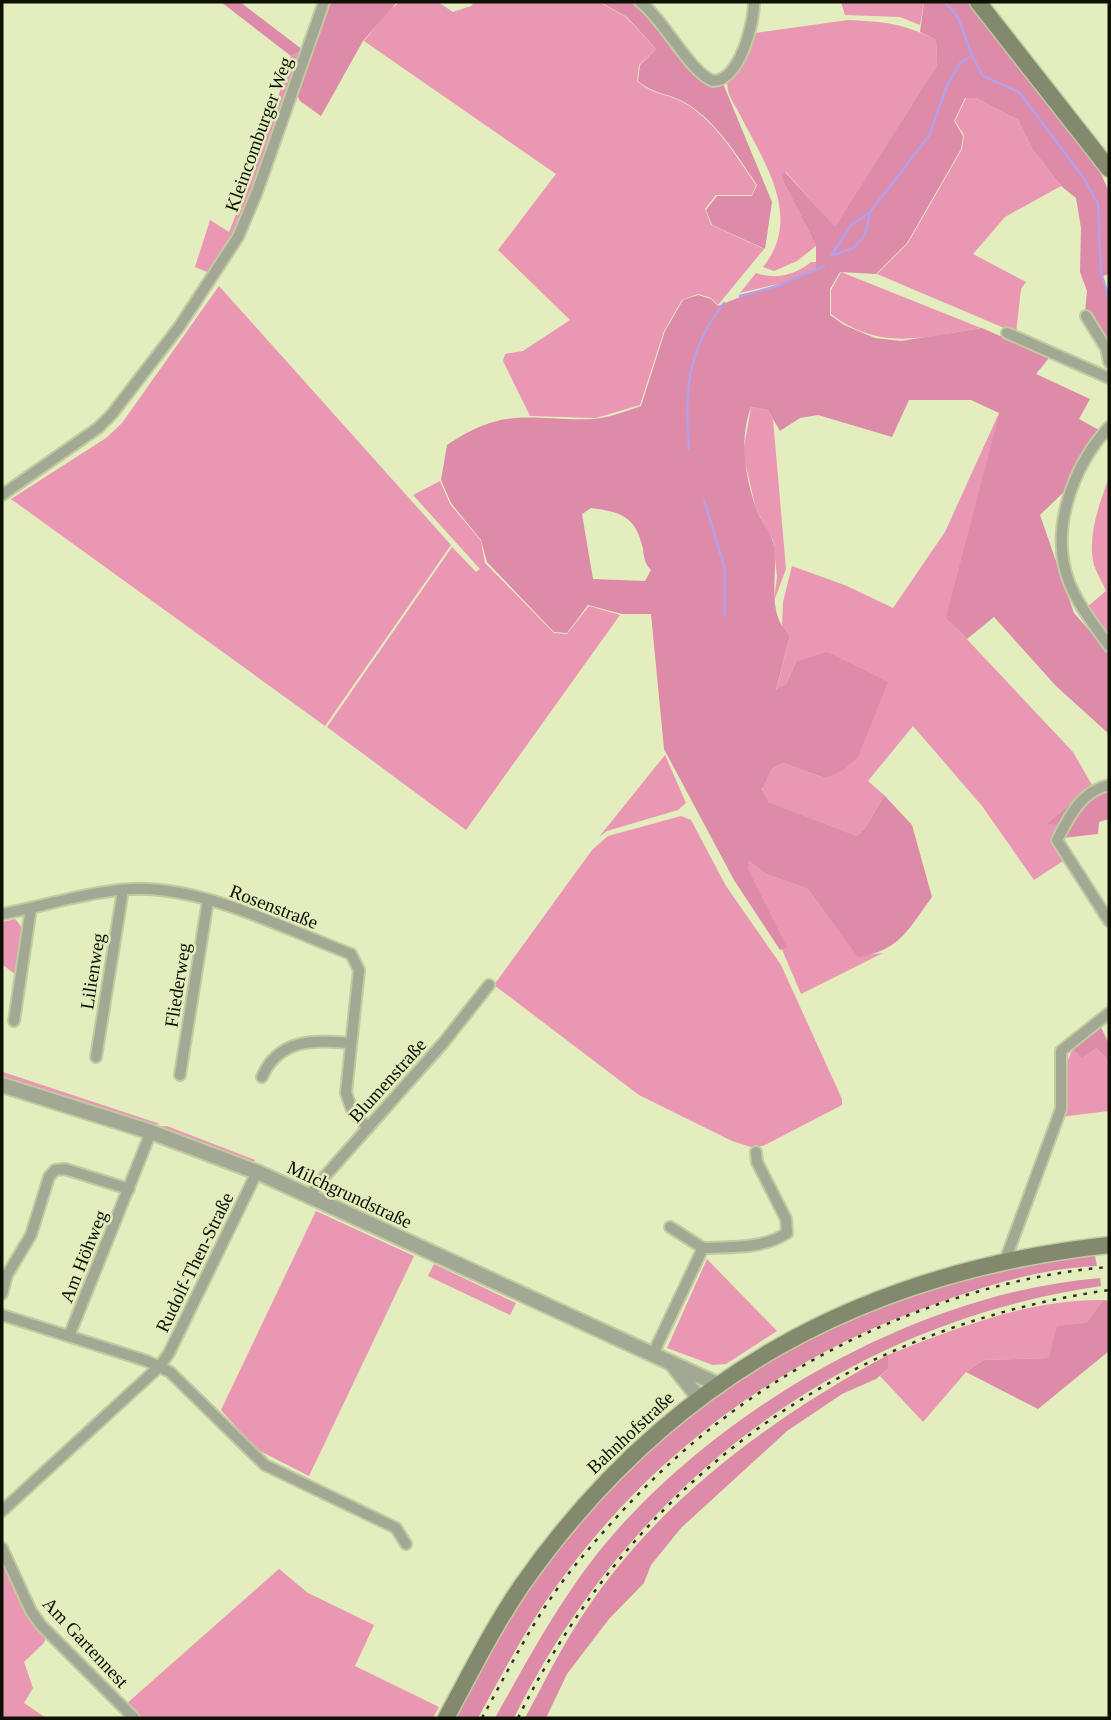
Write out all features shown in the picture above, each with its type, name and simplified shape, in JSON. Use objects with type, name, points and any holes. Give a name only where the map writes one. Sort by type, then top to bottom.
[{"type":"main road","points":[[978,2],[1109,169]]},
{"type":"main road","name":"Bahnhofstraße","points":[[446,1718],[509,1606],[566,1527],[631,1456],[717,1384],[775,1346],[845,1312],[934,1278],[1039,1252],[1109,1245]]},
{"type":"street","name":"Kleincomburger Weg","points":[[2,495],[98,428],[112,414],[179,327],[214,274],[237,237],[257,192],[324,2]]},
{"type":"street","points":[[640,2],[652,10],[701,74],[713,81],[725,77],[741,55],[751,32],[754,2]]},
{"type":"street","points":[[1086,316],[1105,348],[1109,362]]},
{"type":"street","points":[[1007,333],[1109,378]]},
{"type":"street","points":[[1109,427],[1083,462],[1072,486],[1066,506],[1062,552],[1069,582],[1109,646]]},
{"type":"street","points":[[1109,785],[1089,793],[1075,807],[1057,840],[1109,921]]},
{"type":"street","name":"Rosenstraße","points":[[2,914],[123,890],[149,889],[208,900],[351,954],[359,970],[346,1093],[352,1110],[368,1128]]},
{"type":"street","name":"Lilienweg","points":[[96,1057],[123,890]]},
{"type":"street","name":"Fliederweg","points":[[180,1075],[208,900]]},
{"type":"street","points":[[14,1021],[31,908]]},
{"type":"street","name":"Blumenstraße","points":[[309,1197],[444,1042],[489,985]]},
{"type":"street","points":[[1004,1261],[1061,1109],[1061,1051],[1109,1013]]},
{"type":"street","points":[[262,1077],[279,1053],[297,1044],[318,1039],[350,1043]]},
{"type":"street","name":"Milchgrundstraße","points":[[2,1085],[150,1132],[257,1172],[717,1384]]},
{"type":"street","name":"Am Höhweg","points":[[69,1336],[150,1132]]},
{"type":"street","points":[[670,1227],[703,1248],[776,1241],[787,1233],[786,1219],[757,1162],[757,1152]]},
{"type":"street","name":"Am Höhweg","points":[[2,1294],[7,1275],[31,1235],[49,1177],[55,1170],[65,1169],[129,1189]]},
{"type":"street","name":"Rudolf-Then-Straße","points":[[160,1366],[169,1353],[257,1172]]},
{"type":"street","points":[[653,1354],[703,1248]]},
{"type":"street","points":[[2,1315],[160,1366],[170,1372],[265,1465],[396,1528],[406,1544]]},
{"type":"street","name":"Milchgrundstraße","points":[[671,1363],[699,1398]]},
{"type":"street","points":[[2,1511],[160,1366]]},
{"type":"street","name":"Am Gartennest","points":[[2,1548],[31,1611],[41,1625],[134,1718]]},
{"type":"shaded area","points":[[221,2],[240,2],[303,50],[291,56]]},
{"type":"shaded area","points":[[327,2],[397,2],[363,41],[321,116],[300,101],[296,93]]},
{"type":"shaded area","points":[[400,2],[438,2],[453,12],[471,6],[474,2],[599,2],[626,17],[656,49],[639,65],[637,81],[697,111],[725,140],[756,185],[752,195],[716,195],[705,209],[711,225],[764,249],[718,305],[711,298],[698,294],[682,300],[664,331],[640,405],[596,418],[530,416],[503,361],[505,354],[523,351],[570,320],[498,250],[556,174],[364,41],[389,10]]},
{"type":"shaded area","points":[[600,2],[633,2],[651,15],[700,77],[722,81],[772,202],[765,249],[712,225],[706,210],[717,196],[752,196],[757,185],[726,140],[697,111],[686,103],[650,89],[638,81],[640,65],[656,49],[627,17]]},
{"type":"shaded area","points":[[841,2],[924,2],[920,25],[900,17],[845,15]]},
{"type":"shaded area","points":[[924,2],[972,2],[1099,169],[1109,192],[1109,274],[1103,276],[1109,294],[1109,353],[1085,312],[1087,291],[1080,272],[1081,228],[1076,198],[1061,186],[1033,150],[1018,120],[976,98],[965,98],[954,121],[963,136],[961,149],[907,243],[876,274],[840,272],[830,289],[830,315],[844,325],[875,338],[901,341],[982,328],[1049,358],[1036,374],[1090,399],[1079,419],[1099,430],[1070,486],[1040,515],[1074,613],[1109,653],[1109,734],[1056,686],[994,617],[967,639],[946,618],[999,413],[971,400],[909,400],[892,437],[818,415],[800,418],[780,431],[768,410],[751,407],[745,432],[746,470],[756,508],[773,542],[777,615],[790,635],[776,690],[786,684],[796,662],[827,652],[888,682],[858,757],[843,770],[825,778],[783,763],[772,769],[762,789],[768,802],[857,836],[869,822],[884,795],[912,825],[932,897],[894,944],[884,950],[858,957],[808,889],[766,874],[749,861],[748,869],[787,947],[780,950],[734,880],[664,749],[651,614],[622,614],[588,605],[567,633],[554,632],[487,562],[481,540],[451,503],[441,480],[447,445],[486,424],[518,418],[599,418],[641,406],[665,331],[683,300],[698,295],[711,299],[718,306],[816,268],[816,246],[781,177],[785,172],[835,227],[937,65],[936,40],[920,32]],"holes":[[[591,508],[619,514],[632,523],[640,538],[645,561],[651,570],[645,581],[593,579],[582,514]]]},
{"type":"shaded area","points":[[848,20],[894,24],[936,40],[937,65],[835,228],[786,172],[781,177],[816,246],[797,261],[774,271],[763,267],[775,247],[780,227],[780,207],[767,167],[731,99],[727,87],[728,79],[735,61],[755,33]]},
{"type":"shaded area","points":[[303,50],[275,134],[233,237],[219,260],[207,272],[195,267],[210,220],[229,232],[260,154],[291,56]]},
{"type":"shaded area","points":[[966,98],[976,98],[1018,120],[1033,150],[1061,186],[1005,217],[973,254],[1026,282],[1021,289],[1016,333],[877,274],[908,243],[962,149],[964,135],[955,121]]},
{"type":"shaded area","points":[[816,262],[816,268],[791,281],[740,293],[756,273],[785,275]]},
{"type":"shaded area","points":[[841,272],[981,328],[903,339],[885,338],[849,326],[831,314],[831,290]]},
{"type":"shaded area","points":[[219,286],[451,545],[325,726],[11,499],[106,438],[122,423]]},
{"type":"shaded area","points":[[751,407],[768,410],[773,419],[786,569],[774,601],[777,577],[773,540],[756,509],[743,453]]},
{"type":"shaded area","points":[[999,413],[947,618],[1073,752],[1092,785],[1047,823],[1062,825],[1053,838],[1066,859],[1034,880],[982,806],[913,726],[868,781],[884,795],[869,822],[857,836],[767,802],[762,788],[772,769],[783,763],[825,778],[796,662],[786,684],[776,691],[790,635],[782,628],[783,602],[792,566],[847,586],[893,608],[945,532]]},
{"type":"shaded area","points":[[1109,478],[1109,636],[1087,607],[1106,591],[1094,565],[1092,543],[1098,510]]},
{"type":"shaded area","points":[[440,481],[450,504],[481,541],[485,563],[554,633],[567,634],[589,606],[620,615],[466,830],[327,727],[452,547],[476,572],[480,569],[413,495]]},
{"type":"shaded area","points":[[665,755],[686,803],[678,810],[607,831],[599,837]]},
{"type":"shaded area","points":[[1109,781],[1109,819],[1099,822],[1098,834],[1063,838],[1062,825],[1046,824],[1092,785]]},
{"type":"shaded area","points":[[681,816],[691,820],[726,886],[781,965],[842,1099],[842,1105],[763,1146],[751,1147],[732,1141],[639,1095],[494,985],[592,850],[608,836]]},
{"type":"shaded area","points":[[749,861],[766,874],[808,889],[858,956],[883,953],[801,994],[747,868]]},
{"type":"shaded area","points":[[15,919],[24,939],[17,976],[2,964],[2,922]]},
{"type":"shaded area","points":[[1100,1025],[1109,1044],[1109,1061],[1096,1048],[1082,1058],[1073,1049]]},
{"type":"shaded area","points":[[1096,1048],[1109,1061],[1109,1111],[1060,1117],[1065,1073],[1073,1049],[1082,1057]]},
{"type":"shaded area","points":[[3,1072],[160,1124],[147,1125],[2,1078]]},
{"type":"shaded area","points":[[167,1126],[255,1160],[253,1165],[152,1127]]},
{"type":"shaded area","points":[[316,1211],[414,1256],[309,1476],[256,1449],[221,1410]]},
{"type":"shaded area","points":[[1094,1251],[1097,1266],[1055,1270],[1013,1279],[952,1298],[879,1326],[828,1350],[731,1410],[644,1483],[605,1525],[544,1605],[478,1718],[452,1718],[526,1589],[571,1531],[640,1456],[713,1396],[828,1327],[931,1286]]},
{"type":"shaded area","points":[[707,1259],[777,1331],[726,1364],[713,1365],[667,1348]]},
{"type":"shaded area","points":[[434,1264],[516,1303],[510,1315],[428,1276]]},
{"type":"shaded area","points":[[1100,1278],[1101,1286],[1006,1306],[916,1337],[832,1378],[754,1428],[682,1488],[618,1557],[562,1634],[514,1718],[495,1718],[556,1612],[590,1562],[630,1516],[677,1471],[728,1429],[785,1390],[845,1356],[907,1327],[971,1304],[1036,1287]]},
{"type":"shaded area","points":[[1103,1300],[1086,1323],[1049,1358],[984,1360],[966,1372],[923,1422],[880,1376],[888,1369],[888,1355],[967,1325],[1048,1304]]},
{"type":"shaded area","points":[[1103,1300],[1109,1301],[1109,1351],[1038,1409],[966,1372],[984,1360],[1049,1358],[1057,1326],[1086,1323]]},
{"type":"shaded area","points":[[888,1355],[888,1369],[876,1379],[842,1394],[787,1431],[681,1528],[651,1565],[644,1583],[609,1619],[567,1674],[546,1718],[525,1718],[588,1607],[650,1530],[686,1495],[762,1433],[845,1379]]},
{"type":"shaded area","points":[[2,1554],[46,1636],[44,1643],[24,1662],[33,1688],[24,1703],[46,1718],[2,1718]]},
{"type":"shaded area","points":[[279,1569],[308,1593],[374,1625],[355,1666],[439,1707],[433,1718],[140,1718],[125,1705]]},
{"type":"waterway","points":[[945,2],[958,17],[972,56],[983,76],[1019,92],[1083,177],[1098,204],[1101,273],[1109,300]]},
{"type":"waterway","points":[[831,256],[854,248],[865,235],[870,212],[929,136],[948,83],[961,62],[972,56]]},
{"type":"waterway","points":[[832,254],[851,225],[869,213]]},
{"type":"waterway","points":[[740,296],[778,286],[824,266]]},
{"type":"waterway","points":[[689,449],[688,390],[695,355],[711,321],[724,303]]},
{"type":"waterway","points":[[704,500],[725,569],[725,615]]},
{"type":"railway","points":[[482,1718],[535,1622],[589,1548],[679,1455],[719,1422],[806,1364],[903,1317],[1006,1284],[1058,1273],[1109,1267]]},
{"type":"railway","points":[[518,1718],[567,1632],[623,1555],[687,1487],[758,1428],[836,1379],[921,1339],[1012,1310],[1109,1290]]}]
